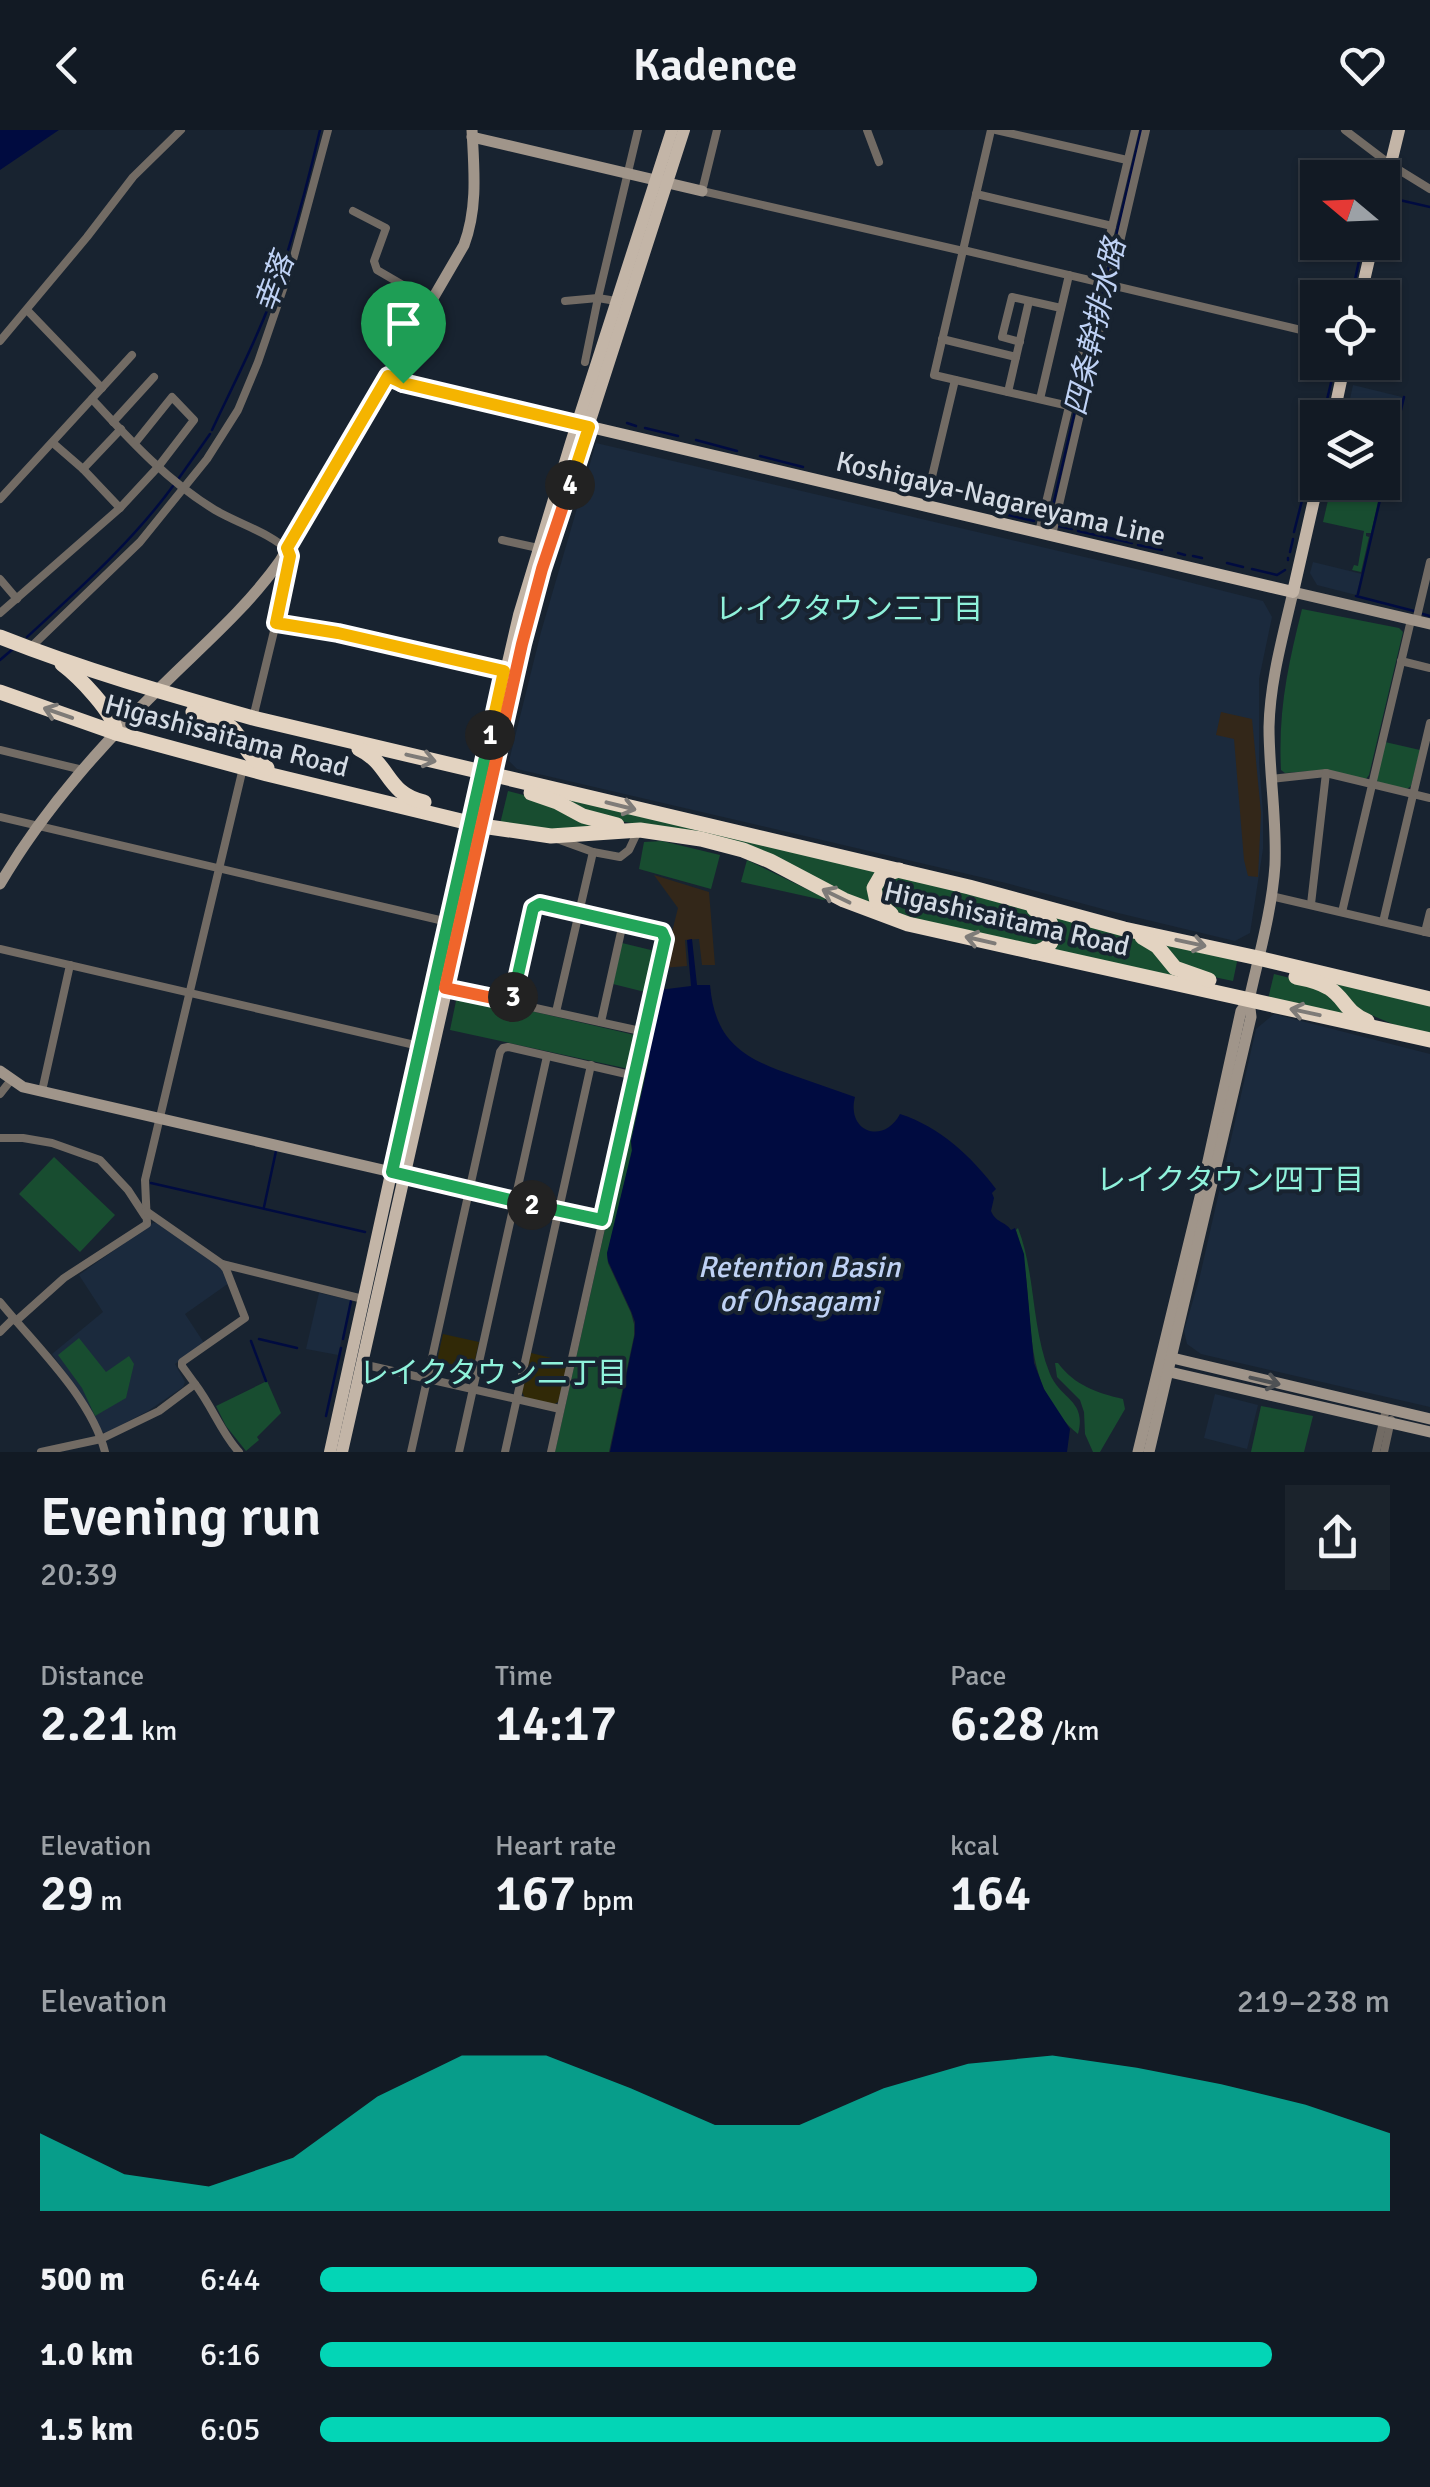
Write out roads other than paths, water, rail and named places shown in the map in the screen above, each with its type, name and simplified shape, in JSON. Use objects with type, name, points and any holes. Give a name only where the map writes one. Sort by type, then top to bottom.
[{"type":"highway","name":"Higashisaitama Road","points":[[0,637],[157,691],[253,718],[998,894],[1124,930],[1430,999]]},
{"type":"highway","points":[[54,658],[72,672],[105,710],[116,733]]},
{"type":"highway","points":[[157,691],[169,704],[228,724],[253,760],[300,782]]},
{"type":"highway","name":"Higashisaitama Road","points":[[0,692],[116,733],[243,768],[475,822],[551,836],[640,830],[702,839],[782,866],[864,909],[927,928],[1430,1040]]},
{"type":"highway","points":[[334,738],[375,758],[404,795],[475,822]]},
{"type":"highway","points":[[488,776],[543,796],[592,820],[640,830]]},
{"type":"highway","points":[[899,870],[877,880],[875,897],[885,911],[927,928]]},
{"type":"highway","points":[[998,894],[1044,913],[1051,921],[1054,936],[1050,945],[1033,952]]},
{"type":"highway","points":[[1124,930],[1150,941],[1182,972],[1234,986],[1249,1000]]},
{"type":"highway","points":[[1258,958],[1274,971],[1328,986],[1360,1019],[1390,1031]]},
{"type":"main road","points":[[488,776],[504,671],[538,548],[583,426],[662,180],[672,130]]},
{"type":"main road","points":[[342,1452],[362,1364],[419,1046],[448,922],[616,301],[684,130]]},
{"type":"main road","points":[[1392,160],[1400,130]]},
{"type":"main road","name":"Koshigaya-Nagareyama Line","points":[[583,426],[1293,592]]},
{"type":"main road","points":[[1293,592],[1314,500]]},
{"type":"main road","points":[[330,1452],[364,1299],[445,988],[475,822]]},
{"type":"street","points":[[0,341],[134,177],[182,130]]},
{"type":"street","points":[[30,649],[140,542],[184,489],[238,410],[293,260],[328,130]]},
{"type":"street","points":[[585,362],[638,130]]},
{"type":"street","points":[[702,191],[717,130]]},
{"type":"street","points":[[867,130],[879,162]]},
{"type":"street","points":[[1069,406],[934,375],[976,194],[994,130],[1127,160]]},
{"type":"street","points":[[1045,534],[1104,284],[1112,226],[1135,130]]},
{"type":"street","points":[[1045,534],[1069,406],[1146,130]]},
{"type":"street","points":[[1345,130],[1384,160]]},
{"type":"street","points":[[0,884],[37,825],[116,733],[255,596],[287,548],[464,246],[474,206],[472,134],[1300,330]]},
{"type":"street","points":[[1400,171],[1430,189]]},
{"type":"street","points":[[976,194],[1112,226]]},
{"type":"street","points":[[353,212],[386,228],[374,261],[378,270],[432,302]]},
{"type":"street","points":[[1040,400],[1069,275]]},
{"type":"street","points":[[1020,342],[1002,337],[1012,297],[1061,308]]},
{"type":"street","points":[[565,302],[598,298],[616,301]]},
{"type":"street","points":[[1008,392],[1029,301]]},
{"type":"street","points":[[26,310],[102,388]]},
{"type":"street","points":[[942,339],[1016,357]]},
{"type":"street","points":[[0,499],[132,355]]},
{"type":"street","points":[[113,422],[154,376]]},
{"type":"street","points":[[388,376],[412,386],[583,426]]},
{"type":"street","points":[[925,506],[954,380]]},
{"type":"street","points":[[0,613],[120,508],[194,420],[172,397],[135,443]]},
{"type":"street","points":[[92,400],[184,489],[287,548],[290,556],[253,718]]},
{"type":"street","points":[[83,469],[121,429]]},
{"type":"street","points":[[53,442],[120,508]]},
{"type":"street","points":[[502,540],[538,548]]},
{"type":"street","points":[[1342,912],[1401,661],[1430,562]]},
{"type":"street","points":[[0,579],[17,599]]},
{"type":"street","points":[[1138,1452],[1251,1017],[1249,1000],[1271,896],[1276,833],[1270,707],[1293,592],[1430,624]]},
{"type":"street","points":[[276,623],[504,671]]},
{"type":"street","points":[[1401,661],[1430,668]]},
{"type":"street","points":[[1383,922],[1430,723]]},
{"type":"street","points":[[0,750],[84,770]]},
{"type":"street","points":[[0,1332],[64,1278],[147,1224],[145,1180],[243,768]]},
{"type":"street","points":[[1272,778],[1326,773],[1430,798]]},
{"type":"street","points":[[1311,904],[1326,773]]},
{"type":"street","points":[[0,818],[448,922]]},
{"type":"street","points":[[551,836],[594,852],[620,856],[629,850],[640,830]]},
{"type":"street","points":[[556,1012],[594,852]]},
{"type":"street","points":[[1271,896],[1428,932],[1430,912]]},
{"type":"street","points":[[512,1002],[533,908],[540,904],[662,932],[665,939],[645,1032],[550,1452]]},
{"type":"street","points":[[601,1022],[623,923]]},
{"type":"street","points":[[0,949],[419,1046]]},
{"type":"street","points":[[42,1092],[70,965]]},
{"type":"street","points":[[445,988],[645,1032]]},
{"type":"street","points":[[411,1452],[500,1052],[508,1047],[635,1076]]},
{"type":"street","points":[[459,1452],[547,1056]]},
{"type":"street","points":[[505,1452],[591,1065]]},
{"type":"street","points":[[0,1072],[20,1086],[42,1092],[602,1220]]},
{"type":"street","points":[[0,1094],[11,1080]]},
{"type":"street","points":[[0,1138],[52,1142],[100,1160],[147,1216],[226,1269],[245,1318],[182,1362],[182,1366],[239,1452]]},
{"type":"street","points":[[222,1264],[364,1299]]},
{"type":"street","points":[[0,1302],[56,1367],[102,1439],[105,1452]]},
{"type":"street","points":[[1165,1357],[1388,1416],[1430,1432]]},
{"type":"street","points":[[362,1364],[560,1409]]},
{"type":"street","points":[[1162,1370],[1388,1416],[1430,1419]]},
{"type":"street","points":[[1149,1452],[1162,1370]]},
{"type":"street","points":[[42,1452],[102,1439],[160,1411],[195,1384]]},
{"type":"street","points":[[1376,1452],[1388,1416]]},
{"type":"street","points":[[1384,1452],[1388,1416]]},
{"type":"water","points":[[0,130],[59,130],[0,170]]},
{"type":"water","name":"Retention Basin of Ohsagami","points":[[692,939],[697,985],[710,985],[718,1021],[736,1046],[777,1070],[855,1097],[856,1119],[868,1130],[885,1129],[900,1114],[928,1127],[965,1154],[996,1189],[992,1193],[991,1211],[1011,1230],[1015,1228],[1024,1254],[1034,1363],[1044,1389],[1070,1429],[1067,1452],[610,1452],[635,1322],[607,1253],[632,1150],[659,990],[691,986],[687,940]]},
{"type":"waterway","name":"幸落","points":[[212,430],[274,293],[320,130]]},
{"type":"waterway","name":"四条幹排水路","points":[[1106,279],[1141,130]]},
{"type":"waterway","points":[[1400,200],[1430,207]]},
{"type":"waterway","points":[[1355,280],[1359,261]]},
{"type":"waterway","name":"四条幹排水路","points":[[1049,523],[1104,286]]},
{"type":"waterway","points":[[1327,400],[1332,380]]},
{"type":"waterway","points":[[1358,594],[1404,397]]},
{"type":"waterway","points":[[627,423],[636,426]]},
{"type":"waterway","points":[[645,428],[678,436]]},
{"type":"waterway","name":"幸落","points":[[179,478],[210,434]]},
{"type":"waterway","points":[[696,440],[737,451]]},
{"type":"waterway","points":[[760,456],[803,467]]},
{"type":"waterway","name":"幸落","points":[[27,637],[122,546],[173,486]]},
{"type":"waterway","points":[[1294,532],[1302,500]]},
{"type":"waterway","points":[[1008,515],[1034,521]]},
{"type":"waterway","points":[[1058,526],[1072,529]]},
{"type":"waterway","points":[[1078,531],[1132,543]]},
{"type":"waterway","points":[[1290,552],[1293,539]]},
{"type":"waterway","points":[[1138,545],[1162,550]]},
{"type":"waterway","points":[[1178,553],[1185,555]]},
{"type":"waterway","points":[[1193,556],[1202,558]]},
{"type":"waterway","points":[[1227,563],[1243,567]]},
{"type":"waterway","points":[[1252,569],[1277,575],[1285,570]]},
{"type":"waterway","points":[[1356,596],[1414,611]]},
{"type":"waterway","points":[[1423,614],[1430,616]]},
{"type":"waterway","name":"幸落","points":[[0,660],[14,648]]},
{"type":"waterway","points":[[264,1207],[276,1151]]},
{"type":"waterway","points":[[151,1183],[365,1232]]},
{"type":"waterway","points":[[343,1339],[351,1301]]},
{"type":"waterway","points":[[259,1339],[297,1348]]},
{"type":"waterway","points":[[251,1341],[266,1381]]},
{"type":"waterway","points":[[326,1416],[341,1348]]},
{"type":"district","name":"レイクタウン三丁目","points":[[849,609]]},
{"type":"district","name":"レイクタウン四丁目","points":[[1230,1180]]},
{"type":"district","name":"レイクタウン二丁目","points":[[493,1373]]}]
